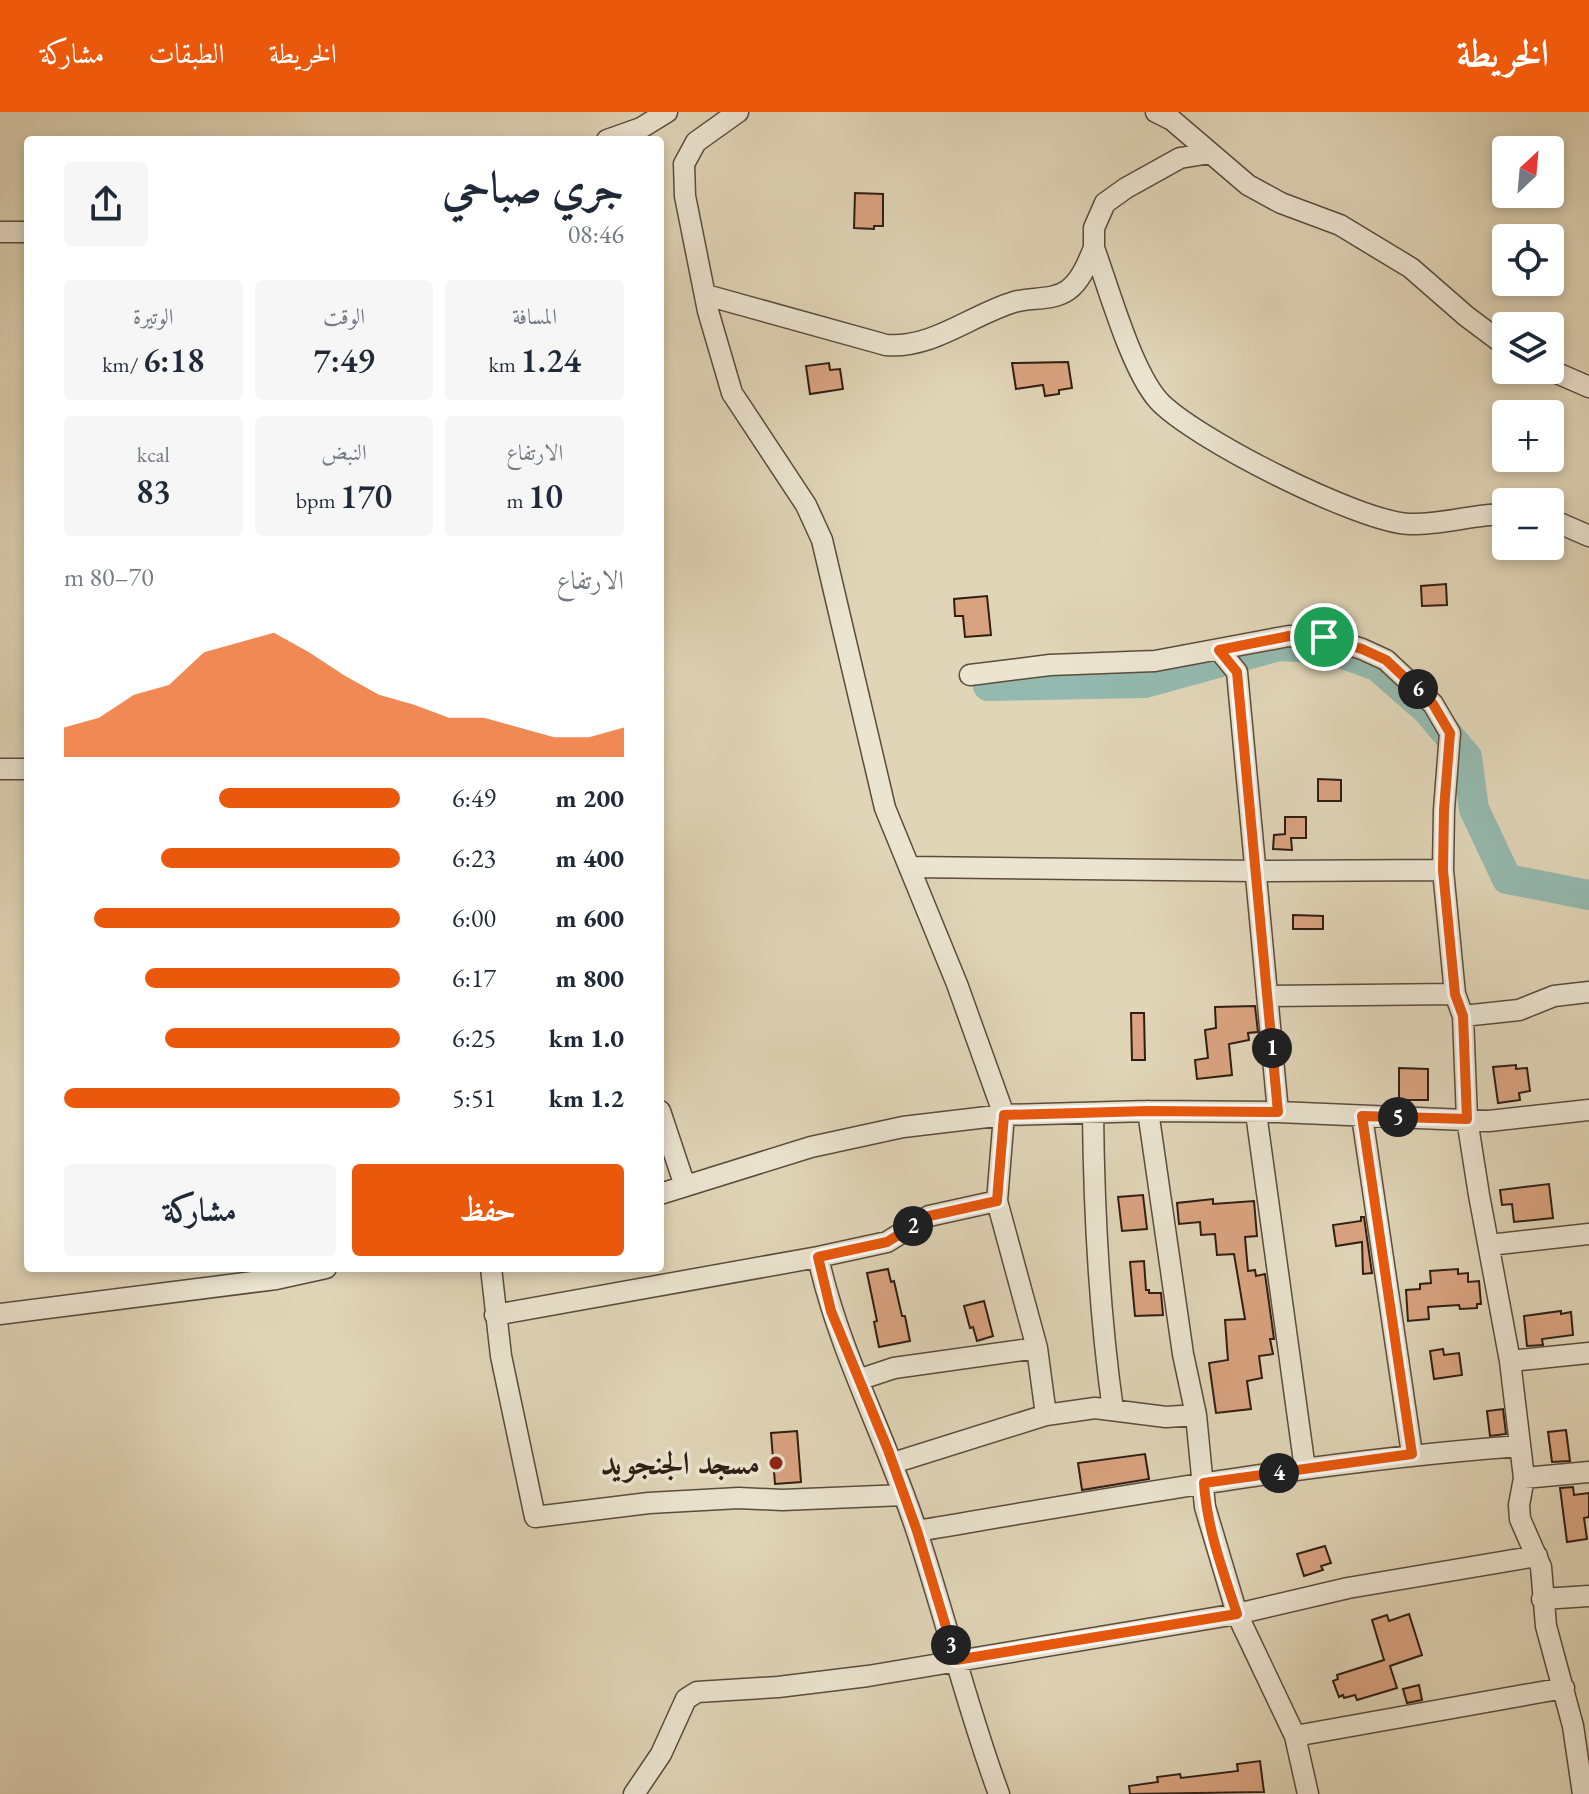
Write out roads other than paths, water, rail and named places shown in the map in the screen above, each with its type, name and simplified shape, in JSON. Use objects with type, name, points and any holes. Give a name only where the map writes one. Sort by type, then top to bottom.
[{"type":"street","points":[[618,136],[641,128],[667,112]]},
{"type":"street","points":[[738,112],[696,142],[684,164],[685,196],[708,311],[732,393],[806,505],[822,540],[885,808],[957,984],[1004,1115],[997,1201],[1037,1348],[1046,1415]]},
{"type":"street","points":[[1156,112],[1172,120],[1248,185],[1281,203],[1340,225],[1411,268],[1492,336]]},
{"type":"street","points":[[1210,153],[1180,158],[1105,203],[1094,228],[1094,248],[1147,383],[1160,402],[1241,455],[1321,496],[1371,517],[1409,524],[1492,515]]},
{"type":"street","points":[[0,232],[24,232]]},
{"type":"street","points":[[706,295],[841,333],[900,346],[915,344],[1016,302],[1058,295],[1071,289],[1094,248]]},
{"type":"street","points":[[1564,376],[1589,387]]},
{"type":"street","points":[[1564,525],[1589,536]]},
{"type":"street","points":[[970,675],[1050,665],[1155,661],[1289,636],[1324,637],[1386,660],[1433,704],[1450,733],[1443,870],[1455,994],[1463,1016],[1467,1119],[1510,1361],[1524,1478],[1520,1519],[1537,1556],[1542,1576],[1546,1626],[1564,1688],[1581,1726],[1583,1794]]},
{"type":"street","points":[[1219,650],[1237,672],[1278,1112]]},
{"type":"street","points":[[0,769],[24,769]]},
{"type":"street","points":[[911,867],[1443,870]]},
{"type":"street","points":[[1463,1016],[1519,1010],[1554,996],[1589,992]]},
{"type":"street","points":[[1267,996],[1455,994]]},
{"type":"street","points":[[664,1193],[811,1147],[903,1127],[1004,1115],[1148,1111],[1278,1112],[1510,1120],[1589,1110]]},
{"type":"street","points":[[1148,1111],[1183,1354],[1196,1415],[1205,1507],[1212,1537],[1237,1614],[1295,1736],[1308,1794]]},
{"type":"street","points":[[1093,1113],[1094,1215],[1103,1341],[1113,1410]]},
{"type":"street","points":[[1256,1113],[1305,1469]]},
{"type":"street","points":[[1362,1116],[1412,1454]]},
{"type":"street","points":[[664,1123],[685,1186]]},
{"type":"street","points":[[495,1315],[887,1242],[929,1216],[997,1201]]},
{"type":"street","points":[[1489,1245],[1589,1234]]},
{"type":"street","points":[[818,1257],[828,1300],[917,1531],[983,1752],[999,1794]]},
{"type":"street","points":[[0,1314],[276,1279],[308,1272]]},
{"type":"street","points":[[491,1272],[495,1315],[535,1517],[649,1503],[904,1495]]},
{"type":"street","points":[[858,1380],[894,1368],[1037,1348]]},
{"type":"street","points":[[1510,1361],[1589,1353]]},
{"type":"street","points":[[893,1463],[1046,1415],[1084,1408],[1166,1417],[1196,1415]]},
{"type":"street","points":[[917,1531],[1204,1483],[1412,1454],[1520,1446]]},
{"type":"street","points":[[1524,1478],[1589,1472]]},
{"type":"street","points":[[634,1794],[661,1754],[689,1695],[697,1692],[778,1687],[868,1676],[1237,1614],[1348,1588],[1537,1556]]},
{"type":"street","points":[[1542,1599],[1589,1596]]},
{"type":"street","points":[[1295,1736],[1564,1688]]},
{"type":"waterway","points":[[988,686],[1145,683],[1279,646],[1329,649],[1377,666],[1427,710],[1467,757],[1474,809],[1507,879],[1589,895]]},
{"type":"place","name":"مسجد الجنجويد","points":[[776,1463]]}]
